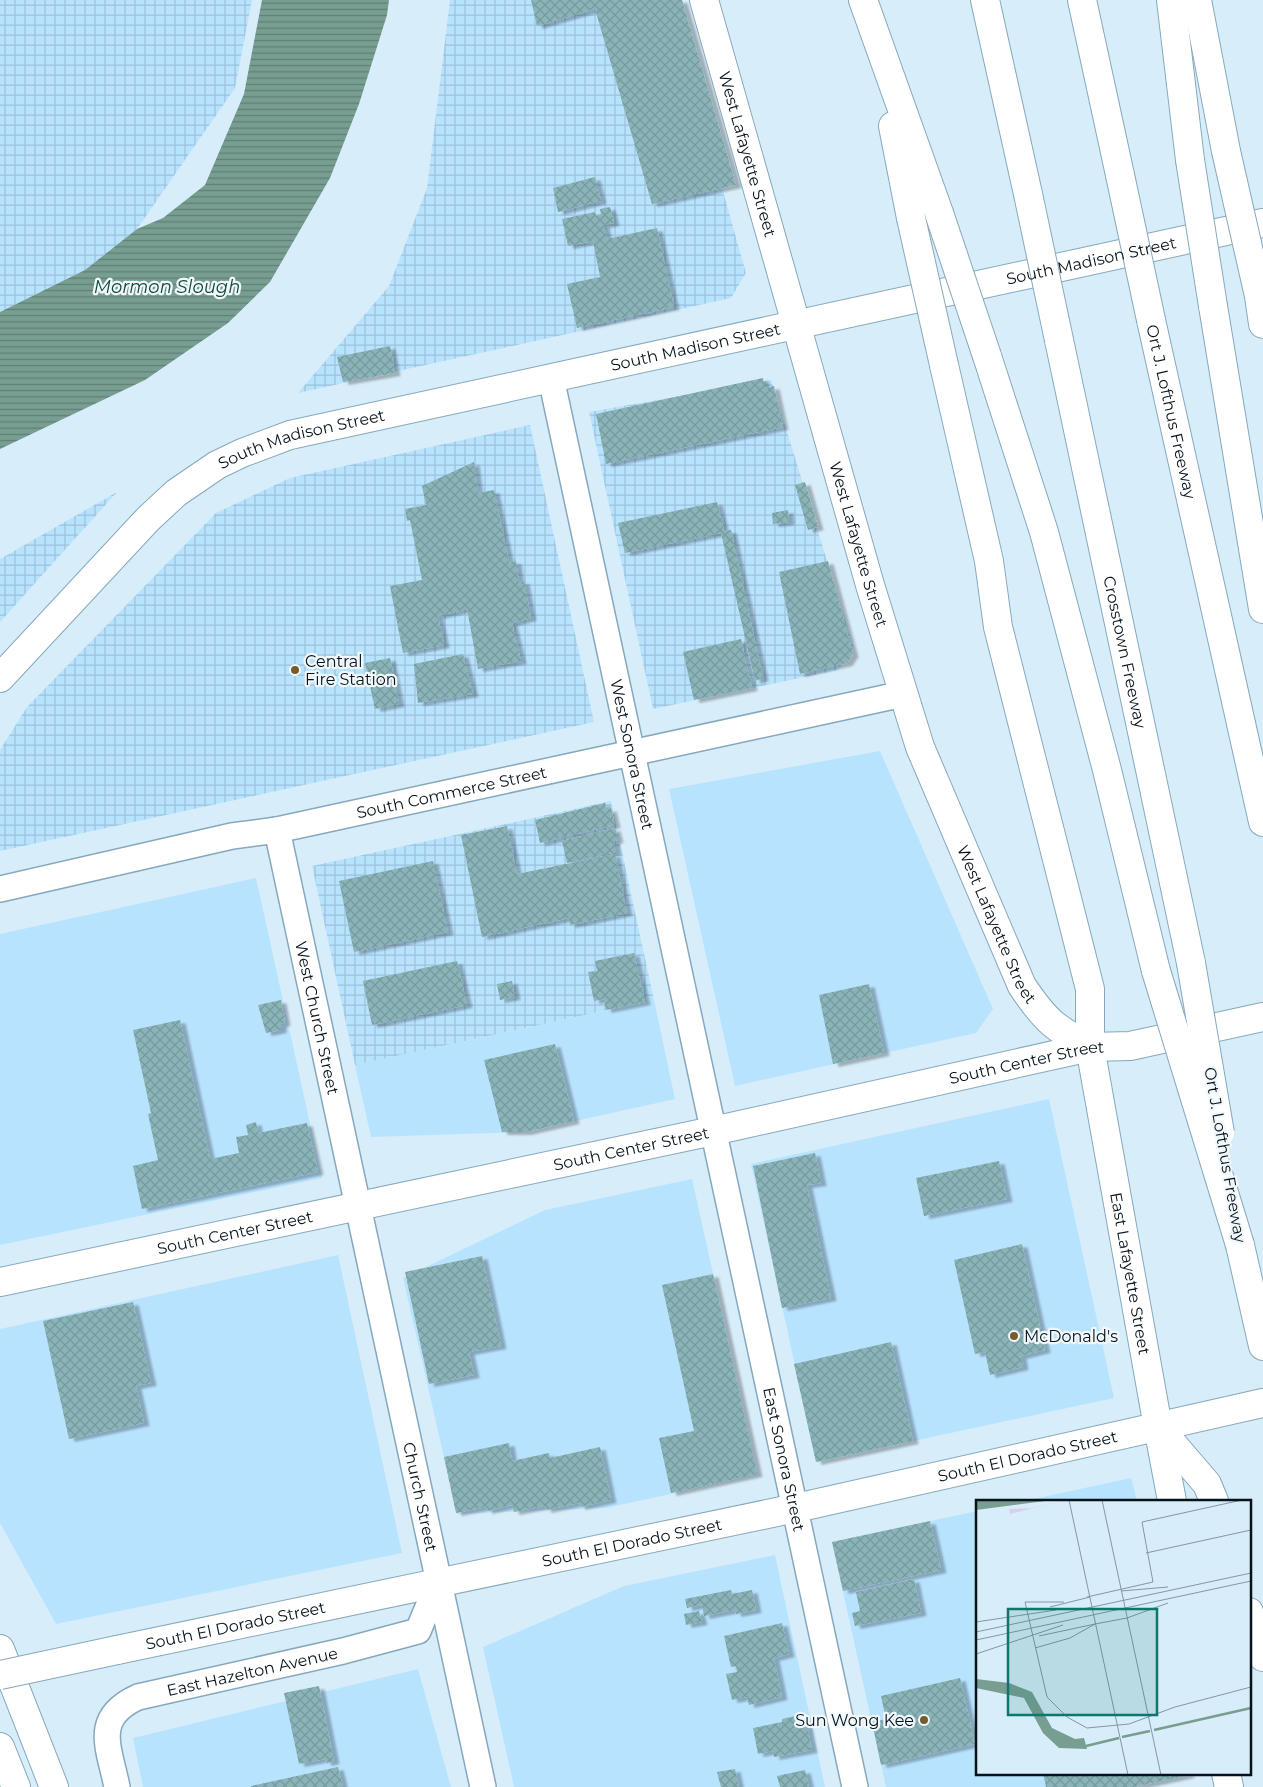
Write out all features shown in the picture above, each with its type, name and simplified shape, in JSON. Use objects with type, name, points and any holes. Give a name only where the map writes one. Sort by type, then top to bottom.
[{"type":"main road","name":"West Lafayette Street","points":[[704,0],[796,324],[920,747],[1022,986],[1038,1010],[1059,1031],[1090,1047]]},
{"type":"main road","points":[[863,0],[939,212],[1044,532],[1107,770],[1156,971],[1240,1245]]},
{"type":"main road","name":"Crosstown Freeway","points":[[985,0],[1191,963]]},
{"type":"main road","name":"Ort J. Lofthus Freeway","points":[[1082,0],[1263,822]]},
{"type":"main road","points":[[1171,0],[1190,160],[1263,609]]},
{"type":"main road","points":[[1197,0],[1226,152],[1259,296],[1263,324]]},
{"type":"main road","name":"East Lafayette Street","points":[[876,38],[911,218],[989,561],[998,627],[1090,989],[1090,1047],[1172,1500]]},
{"type":"main road","name":"South Madison Street","points":[[0,678],[148,519],[176,493],[217,465],[242,453],[290,435],[1263,223]]},
{"type":"main road","name":"Ort J. Lofthus Freeway","points":[[1191,963],[1240,1245],[1263,1346]]},
{"type":"main road","name":"South Center Street","points":[[0,1282],[713,1131],[1090,1047],[1130,1046],[1263,1017]]},
{"type":"main road","name":"South El Dorado Street","points":[[0,1675],[796,1508],[1263,1403]]},
{"type":"main road","points":[[1158,1427],[1208,1484],[1214,1500]]},
{"type":"main road","points":[[1250,1613],[1263,1657]]},
{"type":"main road","points":[[0,1649],[54,1787]]},
{"type":"main road","points":[[0,1746],[16,1787]]},
{"type":"main road","points":[[1226,1774],[1229,1787]]},
{"type":"street","name":"West Sonora Street","points":[[551,378],[713,1131]]},
{"type":"street","name":"South Commerce Street","points":[[0,888],[232,836],[277,830],[903,694]]},
{"type":"street","name":"West Church Street","points":[[277,830],[358,1207]]},
{"type":"street","name":"East Sonora Street","points":[[713,1131],[855,1787]]},
{"type":"street","name":"Church Street","points":[[358,1207],[483,1787]]},
{"type":"street","name":"East Hazelton Avenue","points":[[117,1787],[107,1740],[107,1726],[124,1704],[138,1697],[343,1651],[418,1631],[439,1582]]},
{"type":"shaded area","points":[[0,0],[252,0],[235,88],[137,229],[85,270],[0,312]]},
{"type":"shaded area","points":[[450,0],[669,0],[746,273],[731,298],[298,393],[389,286],[427,188]]},
{"type":"shaded area","points":[[771,380],[854,648],[838,670],[653,709],[589,412]]},
{"type":"shaded area","points":[[530,425],[594,722],[0,851],[0,750],[27,707],[216,513],[290,478]]},
{"type":"shaded area","points":[[117,492],[0,622],[0,559]]},
{"type":"shaded area","points":[[880,751],[993,1009],[976,1033],[735,1086],[669,789]]},
{"type":"shaded area","points":[[611,801],[654,1000],[355,1065],[312,866]]},
{"type":"shaded area","points":[[256,878],[322,1178],[0,1245],[0,934]]},
{"type":"shaded area","points":[[654,1000],[675,1099],[526,1132],[371,1137],[355,1065]]},
{"type":"shaded area","points":[[1049,1099],[1114,1398],[816,1462],[751,1164]]},
{"type":"shaded area","points":[[692,1179],[758,1475],[606,1508],[457,1514],[403,1278],[545,1210]]},
{"type":"shaded area","points":[[338,1255],[402,1553],[56,1624],[0,1523],[0,1329]]},
{"type":"shaded area","points":[[1131,1478],[1137,1500],[1029,1500]]},
{"type":"shaded area","points":[[976,1511],[976,1774],[1196,1774],[1135,1787],[886,1787],[832,1542]]},
{"type":"shaded area","points":[[775,1555],[825,1787],[514,1787],[483,1647],[624,1586]]},
{"type":"shaded area","points":[[418,1669],[451,1787],[143,1787],[133,1738]]},
{"type":"water","name":"Mormon Slough","points":[[262,0],[389,0],[387,15],[359,104],[330,178],[270,282],[228,323],[145,380],[0,449],[0,312],[85,270],[137,229],[163,218],[205,185],[244,94]]},
{"type":"building","points":[[531,0],[682,0],[736,185],[652,204],[595,9],[537,26]]},
{"type":"building","points":[[595,177],[601,201],[558,212],[553,188]]},
{"type":"building","points":[[610,207],[614,223],[604,225],[607,239],[657,228],[674,307],[577,328],[567,284],[600,277],[593,241],[568,246],[562,219],[595,212],[596,216],[601,214],[600,209]]},
{"type":"building","points":[[390,346],[395,373],[343,382],[337,357]]},
{"type":"building","points":[[763,378],[765,388],[774,386],[783,427],[606,464],[596,414]]},
{"type":"building","points":[[474,462],[478,493],[494,490],[509,562],[516,561],[519,582],[524,581],[531,618],[512,623],[521,661],[478,669],[467,609],[438,616],[444,645],[403,653],[390,586],[422,580],[410,520],[407,521],[405,509],[426,505],[422,486]]},
{"type":"building","points":[[805,482],[818,527],[808,530],[795,485]]},
{"type":"building","points":[[717,502],[724,531],[731,530],[763,678],[755,681],[721,533],[625,553],[618,523]]},
{"type":"building","points":[[788,510],[789,522],[773,524],[772,513]]},
{"type":"building","points":[[828,561],[853,654],[847,663],[800,674],[779,572]]},
{"type":"building","points":[[741,639],[752,688],[694,700],[683,652]]},
{"type":"building","points":[[463,654],[473,694],[418,703],[414,664]]},
{"type":"building","points":[[390,658],[399,704],[375,709],[365,663]]},
{"type":"building","points":[[605,803],[606,810],[611,808],[615,825],[540,843],[535,820]]},
{"type":"building","points":[[507,826],[517,874],[615,854],[627,913],[570,925],[569,918],[482,937],[461,835]]},
{"type":"building","points":[[615,828],[618,840],[614,841],[616,852],[567,863],[562,841]]},
{"type":"building","points":[[433,861],[448,932],[354,952],[339,881]]},
{"type":"building","points":[[634,953],[645,1002],[606,1010],[604,999],[594,1001],[588,972],[597,971],[595,961]]},
{"type":"building","points":[[457,961],[467,1005],[372,1025],[363,981]]},
{"type":"building","points":[[512,981],[515,997],[500,1000],[497,984]]},
{"type":"building","points":[[869,984],[884,1053],[833,1064],[819,995]]},
{"type":"building","points":[[281,1000],[285,1023],[281,1024],[281,1030],[266,1033],[258,1005]]},
{"type":"building","points":[[180,1020],[210,1159],[239,1153],[236,1137],[248,1135],[246,1125],[256,1122],[258,1133],[307,1123],[318,1172],[142,1209],[133,1166],[158,1160],[148,1114],[151,1113],[133,1030]]},
{"type":"building","points":[[555,1044],[574,1121],[526,1132],[502,1132],[484,1060]]},
{"type":"building","points":[[815,1153],[821,1183],[807,1185],[831,1298],[782,1308],[753,1166]]},
{"type":"building","points":[[999,1161],[1007,1199],[924,1216],[916,1178]]},
{"type":"building","points":[[1022,1244],[1045,1350],[1021,1356],[1023,1367],[990,1375],[985,1352],[975,1354],[954,1260]]},
{"type":"building","points":[[482,1256],[501,1346],[469,1352],[474,1375],[429,1384],[405,1272]]},
{"type":"building","points":[[713,1274],[757,1474],[671,1493],[659,1438],[694,1431],[662,1285]]},
{"type":"building","points":[[133,1302],[151,1383],[136,1386],[144,1423],[69,1439],[43,1321]]},
{"type":"building","points":[[891,1342],[913,1441],[816,1462],[794,1364]]},
{"type":"building","points":[[509,1443],[512,1461],[549,1453],[550,1458],[600,1447],[611,1500],[580,1507],[579,1503],[546,1510],[545,1506],[514,1512],[512,1505],[487,1511],[486,1507],[456,1513],[444,1457]]},
{"type":"building","points":[[930,1521],[941,1570],[843,1591],[832,1542]]},
{"type":"building","points":[[914,1579],[921,1613],[855,1626],[852,1613],[860,1611],[856,1592]]},
{"type":"building","points":[[731,1590],[732,1594],[752,1590],[756,1610],[736,1614],[735,1610],[704,1616],[702,1605],[687,1608],[685,1599]]},
{"type":"building","points":[[699,1611],[702,1622],[686,1625],[684,1614]]},
{"type":"building","points":[[782,1623],[789,1654],[774,1658],[782,1697],[749,1705],[747,1697],[732,1700],[726,1674],[737,1672],[736,1666],[731,1667],[724,1636]]},
{"type":"building","name":"Sun Wong Kee","points":[[960,1678],[975,1744],[881,1765],[872,1722],[886,1719],[881,1696]]},
{"type":"building","points":[[319,1686],[334,1761],[326,1763],[325,1759],[299,1764],[284,1693]]},
{"type":"building","points":[[805,1714],[812,1750],[774,1757],[773,1751],[758,1754],[753,1728],[782,1722],[782,1719]]},
{"type":"building","points":[[338,1767],[343,1787],[251,1787],[251,1786]]},
{"type":"building","points":[[735,1769],[739,1787],[721,1787],[717,1772]]},
{"type":"building","points":[[805,1770],[809,1787],[780,1787],[777,1776]]},
{"type":"building","points":[[1043,1774],[1189,1774],[1134,1787],[1046,1787]]},
{"type":"place","name":"Central Fire Station","points":[[295,670]]},
{"type":"place","name":"McDonald's","points":[[1014,1336]]},
{"type":"place","name":"Sun Wong Kee","points":[[924,1720]]}]
